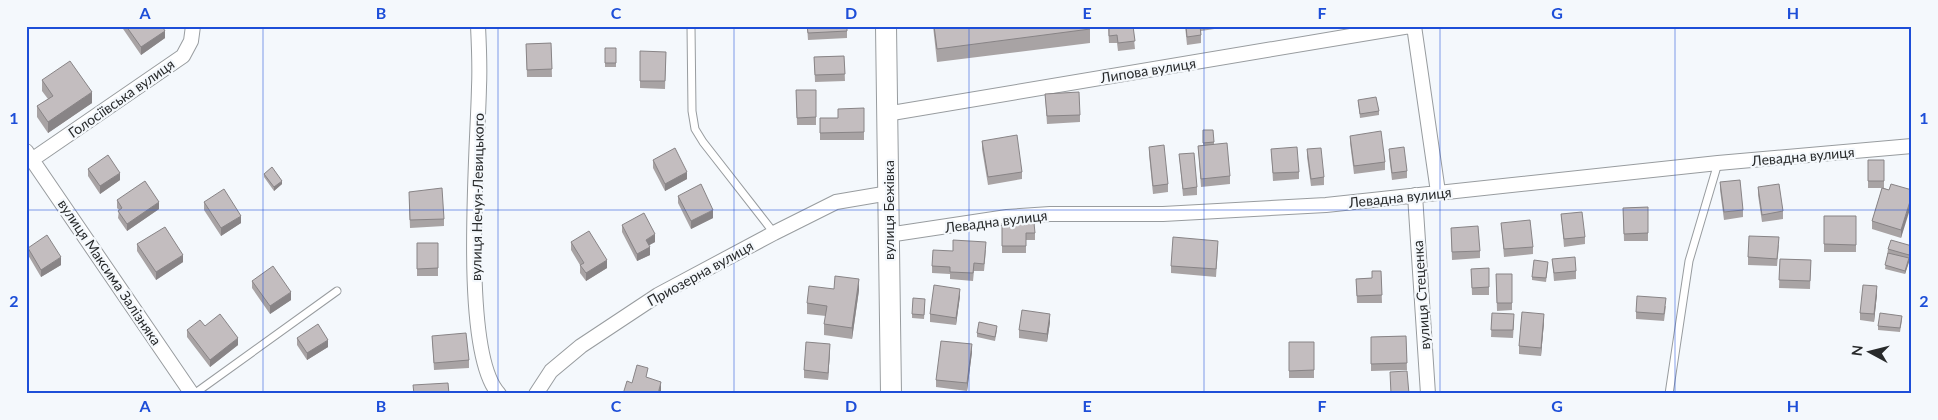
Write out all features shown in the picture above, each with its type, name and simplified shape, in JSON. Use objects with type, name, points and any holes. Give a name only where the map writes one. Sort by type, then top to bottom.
[{"type":"main road","name":"вулиця Бежівка","points":[[886,26],[891,394]]},
{"type":"street","name":"Голосіївська вулиця","points":[[30,155],[183,56],[191,42],[193,26]]},
{"type":"street","name":"вулиця Нечуя-Левицького","points":[[478,26],[479,86],[474,259],[478,321],[484,362],[494,389],[499,394]]},
{"type":"street","name":"Липова вулиця","points":[[886,114],[1410,26]]},
{"type":"street","points":[[1414,26],[1438,192]]},
{"type":"street","name":"Левадна вулиця","points":[[888,235],[1008,217],[1041,214],[1163,214],[1326,205],[1718,163],[1912,146]]},
{"type":"street","name":"вулиця Максима Залізняка","points":[[30,155],[193,394]]},
{"type":"street","name":"Приозерна вулиця","points":[[536,394],[551,371],[581,346],[658,295],[836,202],[889,193]]},
{"type":"street","name":"вулиця Стеценка","points":[[1415,195],[1428,394]]},
{"type":"lane","points":[[691,26],[692,111],[695,129],[774,233]]},
{"type":"lane","points":[[1669,394],[1689,262],[1718,163]]},
{"type":"lane","points":[[193,394],[337,291]]},
{"type":"building","points":[[126,26],[162,26],[165,31],[141,47]]},
{"type":"building","points":[[807,26],[847,26],[847,31],[808,33]]},
{"type":"building","points":[[934,26],[1090,26],[1090,29],[937,49]]},
{"type":"building","points":[[1109,26],[1133,26],[1135,41],[1118,43],[1117,35],[1109,36]]},
{"type":"building","points":[[1186,26],[1200,26],[1201,35],[1187,37]]},
{"type":"building","points":[[551,43],[552,69],[527,70],[526,44]]},
{"type":"building","points":[[605,48],[616,48],[616,63],[605,63]]},
{"type":"building","points":[[640,51],[666,52],[665,81],[640,81]]},
{"type":"building","points":[[844,56],[845,74],[815,75],[814,57]]},
{"type":"building","points":[[70,61],[92,92],[48,122],[37,106],[53,96],[42,80]]},
{"type":"building","points":[[796,90],[816,90],[816,117],[797,118]]},
{"type":"building","points":[[1079,92],[1080,115],[1047,116],[1045,94]]},
{"type":"building","points":[[1376,97],[1379,111],[1360,114],[1358,100]]},
{"type":"building","points":[[864,108],[864,132],[820,133],[820,118],[838,118],[838,109]]},
{"type":"building","points":[[1203,130],[1213,130],[1214,142],[1203,143]]},
{"type":"building","points":[[1381,131],[1385,162],[1354,166],[1350,136]]},
{"type":"building","points":[[1017,135],[1022,172],[988,177],[982,141]]},
{"type":"building","points":[[1227,143],[1230,176],[1201,179],[1198,146]]},
{"type":"building","points":[[1164,145],[1168,184],[1153,186],[1149,147]]},
{"type":"building","points":[[1297,147],[1299,172],[1273,173],[1271,149]]},
{"type":"building","points":[[1404,147],[1407,171],[1392,173],[1389,149]]},
{"type":"building","points":[[675,148],[687,172],[665,184],[653,160]]},
{"type":"building","points":[[1321,148],[1324,177],[1311,179],[1307,149]]},
{"type":"building","points":[[1194,153],[1197,187],[1183,189],[1179,154]]},
{"type":"building","points":[[108,155],[120,173],[100,186],[88,169]]},
{"type":"building","points":[[1868,160],[1884,160],[1884,181],[1868,181]]},
{"type":"building","points":[[272,167],[282,181],[274,187],[264,174]]},
{"type":"building","points":[[1740,180],[1743,210],[1724,212],[1720,182]]},
{"type":"building","points":[[145,181],[159,202],[127,224],[118,211],[122,208],[117,200]]},
{"type":"building","points":[[701,184],[713,210],[691,221],[678,196]]},
{"type":"building","points":[[1779,184],[1783,211],[1762,215],[1758,187]]},
{"type":"building","points":[[1891,184],[1912,190],[1901,230],[1872,221],[1882,188],[1889,190]]},
{"type":"building","points":[[442,188],[444,219],[410,220],[409,192]]},
{"type":"building","points":[[224,189],[241,216],[221,228],[204,202]]},
{"type":"building","points":[[1648,207],[1648,233],[1624,234],[1623,208]]},
{"type":"building","points":[[1582,212],[1585,237],[1564,239],[1561,214]]},
{"type":"building","points":[[644,213],[655,234],[646,240],[650,247],[637,254],[622,225]]},
{"type":"building","points":[[1824,216],[1856,216],[1856,245],[1824,244]]},
{"type":"building","points":[[1530,220],[1533,247],[1504,249],[1501,223]]},
{"type":"building","points":[[1002,223],[1034,223],[1035,233],[1026,233],[1026,246],[1002,246]]},
{"type":"building","points":[[1478,226],[1480,251],[1452,252],[1451,228]]},
{"type":"building","points":[[165,227],[183,255],[156,272],[137,244]]},
{"type":"building","points":[[589,231],[607,260],[586,273],[580,265],[584,263],[571,242]]},
{"type":"building","points":[[47,235],[61,257],[41,270],[28,248]]},
{"type":"building","points":[[1749,236],[1779,237],[1777,259],[1748,257]]},
{"type":"building","points":[[1173,237],[1218,241],[1216,269],[1171,266]]},
{"type":"building","points":[[953,240],[986,242],[984,264],[974,263],[973,273],[950,272],[950,267],[932,266],[933,250],[953,251]]},
{"type":"building","points":[[1891,240],[1912,246],[1909,255],[1888,249]]},
{"type":"building","points":[[417,243],[438,243],[438,268],[417,269]]},
{"type":"building","points":[[1888,253],[1909,258],[1905,271],[1885,265]]},
{"type":"building","points":[[1575,257],[1576,271],[1554,273],[1552,259]]},
{"type":"building","points":[[1780,259],[1811,260],[1810,281],[1779,280]]},
{"type":"building","points":[[1534,260],[1548,262],[1546,278],[1532,277]]},
{"type":"building","points":[[273,266],[291,292],[270,306],[252,281]]},
{"type":"building","points":[[1489,268],[1489,287],[1472,288],[1471,269]]},
{"type":"building","points":[[1372,271],[1381,271],[1382,295],[1357,296],[1356,279],[1372,278]]},
{"type":"building","points":[[1496,274],[1512,274],[1512,303],[1497,303]]},
{"type":"building","points":[[835,276],[859,279],[852,328],[824,324],[827,306],[807,303],[809,286],[834,289]]},
{"type":"building","points":[[934,285],[960,289],[956,318],[930,314]]},
{"type":"building","points":[[1863,285],[1877,286],[1874,314],[1860,313]]},
{"type":"building","points":[[1637,296],[1666,298],[1664,314],[1636,312]]},
{"type":"building","points":[[913,298],[925,299],[924,315],[912,314]]},
{"type":"building","points":[[1022,310],[1050,314],[1047,334],[1019,330]]},
{"type":"building","points":[[1522,312],[1544,314],[1541,348],[1519,346]]},
{"type":"building","points":[[1492,313],[1514,314],[1513,330],[1491,330]]},
{"type":"building","points":[[1880,313],[1902,316],[1900,328],[1878,326]]},
{"type":"building","points":[[220,314],[238,338],[210,360],[187,330],[200,320],[205,326]]},
{"type":"building","points":[[979,322],[997,326],[995,337],[977,333]]},
{"type":"building","points":[[318,324],[328,340],[307,353],[297,338]]},
{"type":"building","points":[[466,333],[469,360],[434,363],[432,336]]},
{"type":"building","points":[[1406,336],[1407,363],[1371,364],[1371,337]]},
{"type":"building","points":[[941,341],[972,344],[967,383],[936,380]]},
{"type":"building","points":[[806,342],[830,344],[828,373],[804,370]]},
{"type":"building","points":[[1289,342],[1314,342],[1314,370],[1289,371]]},
{"type":"building","points":[[637,365],[648,368],[646,377],[661,382],[658,394],[623,394],[627,381],[632,383]]},
{"type":"building","points":[[1407,371],[1409,394],[1391,394],[1390,372]]},
{"type":"building","points":[[448,383],[449,394],[414,394],[413,385]]}]
